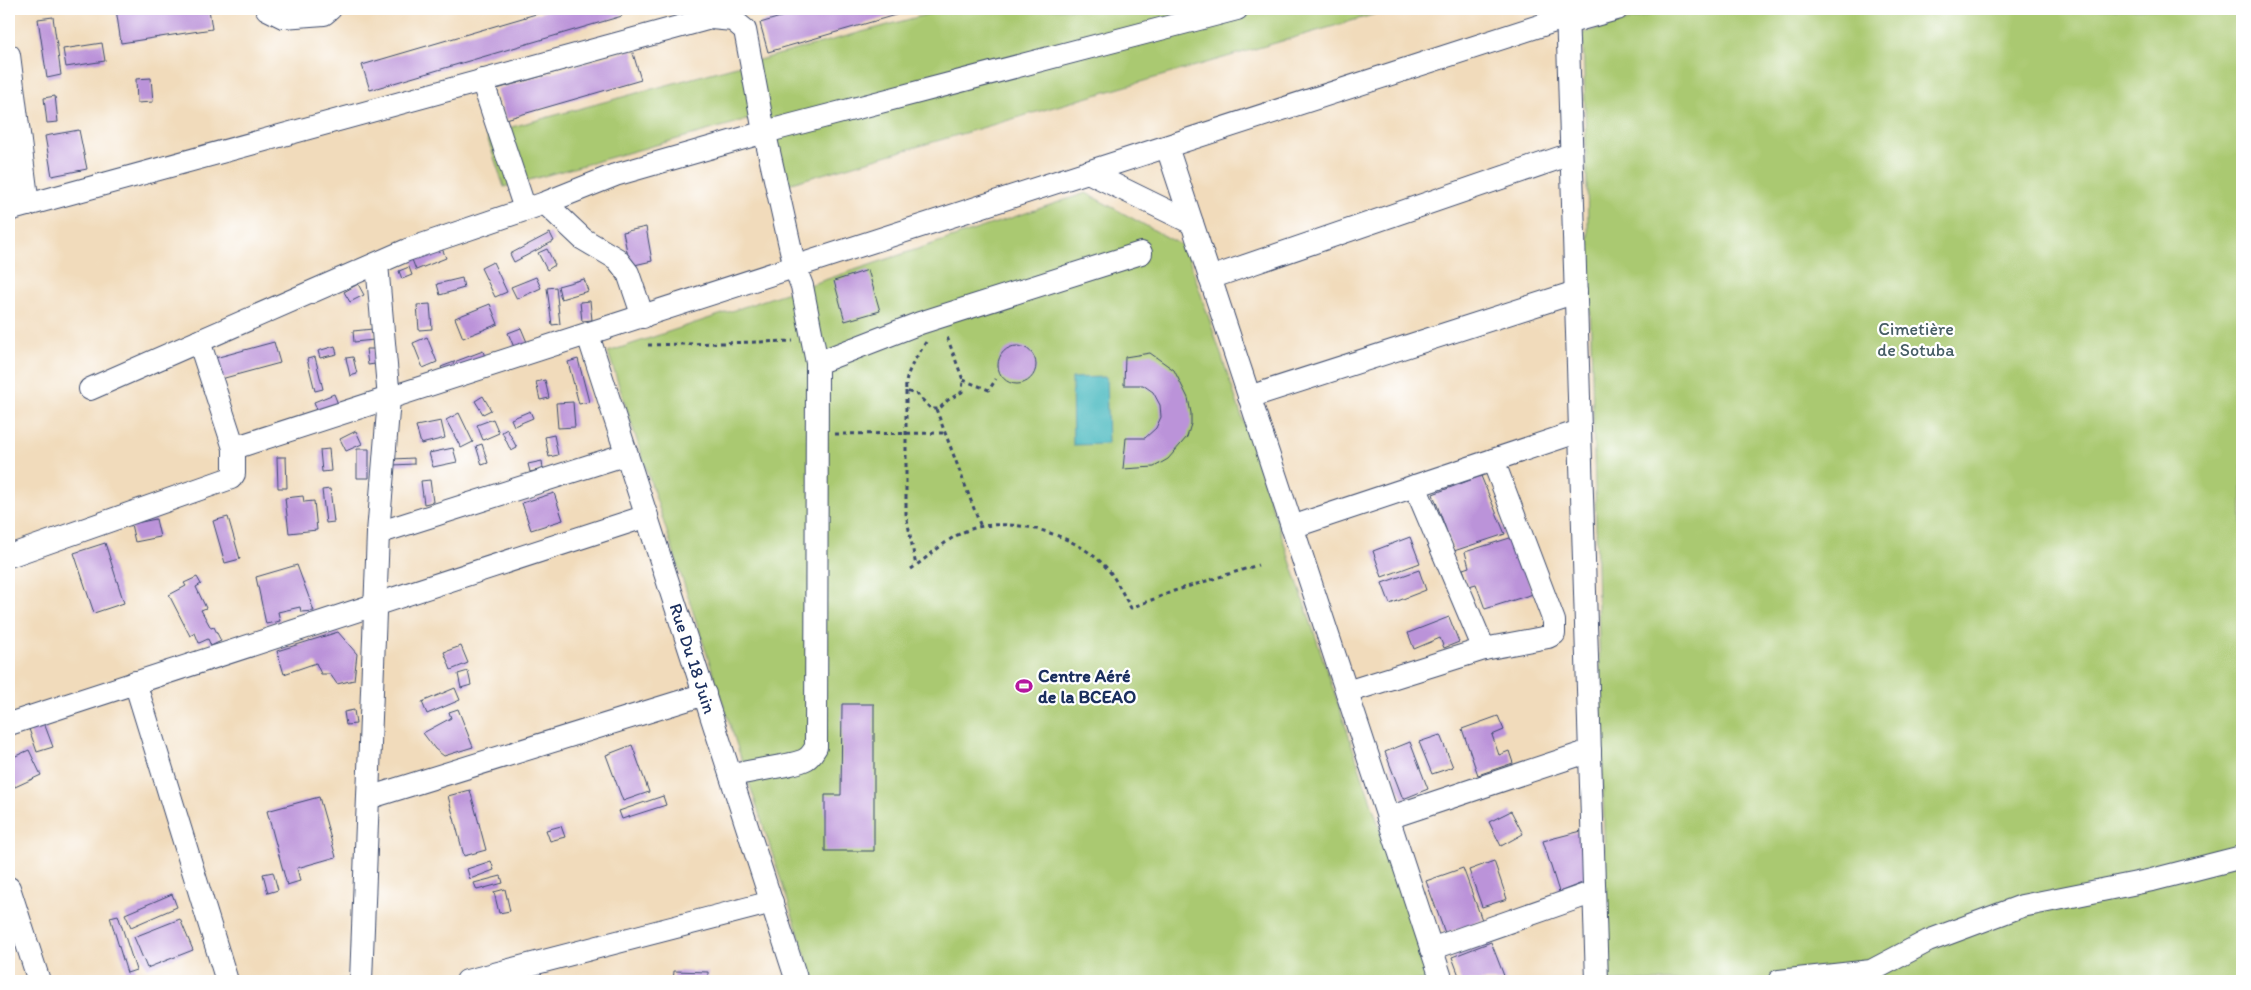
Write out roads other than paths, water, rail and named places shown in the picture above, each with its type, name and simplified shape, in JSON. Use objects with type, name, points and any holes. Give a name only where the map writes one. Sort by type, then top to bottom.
[{"type":"street","points":[[267,9],[283,17],[324,14],[330,9]]},
{"type":"street","points":[[90,389],[407,250],[535,206],[616,175],[765,132],[1236,9]]},
{"type":"street","points":[[234,448],[795,268],[1567,16],[1617,9]]},
{"type":"street","points":[[1567,16],[1597,981]]},
{"type":"street","points":[[9,56],[18,208],[711,18],[733,20],[745,30],[765,132],[795,268],[802,286],[817,363],[816,747],[812,754],[804,761],[744,771],[731,776]]},
{"type":"street","points":[[482,80],[535,206],[583,239],[617,259],[628,273],[643,317]]},
{"type":"street","points":[[1167,147],[1442,981]]},
{"type":"street","points":[[1210,278],[1571,154]]},
{"type":"street","points":[[1088,172],[1192,223]]},
{"type":"street","points":[[817,363],[940,317],[1141,252]]},
{"type":"street","points":[[361,981],[378,533],[389,399],[376,264]]},
{"type":"street","points":[[1249,397],[1576,292]]},
{"type":"street","name":"Rue Du 18 Juin","points":[[588,335],[797,981]]},
{"type":"street","points":[[9,556],[227,481],[234,474],[234,448],[199,341]]},
{"type":"street","points":[[1292,527],[1580,431]]},
{"type":"street","points":[[378,533],[627,454]]},
{"type":"street","points":[[1346,692],[1484,649],[1548,637],[1554,634],[1554,621],[1493,460]]},
{"type":"street","points":[[1415,486],[1484,649]]},
{"type":"street","points":[[9,724],[647,516]]},
{"type":"street","points":[[135,682],[227,981]]},
{"type":"street","points":[[368,798],[705,694]]},
{"type":"street","points":[[1388,818],[1590,751]]},
{"type":"street","points":[[1779,981],[1868,976],[1928,941],[2022,906],[2152,880],[2242,857]]},
{"type":"street","points":[[9,888],[39,981]]},
{"type":"street","points":[[1431,949],[1594,892]]},
{"type":"street","points":[[467,981],[772,902]]},
{"type":"water","points":[[1106,377],[1108,444],[1073,445],[1072,378]]},
{"type":"place","name":"Centre Aéré de la BCEAO","points":[[1024,686]]},
{"type":"park label","name":"Cimetière de Sotuba","points":[[1916,339]]}]
